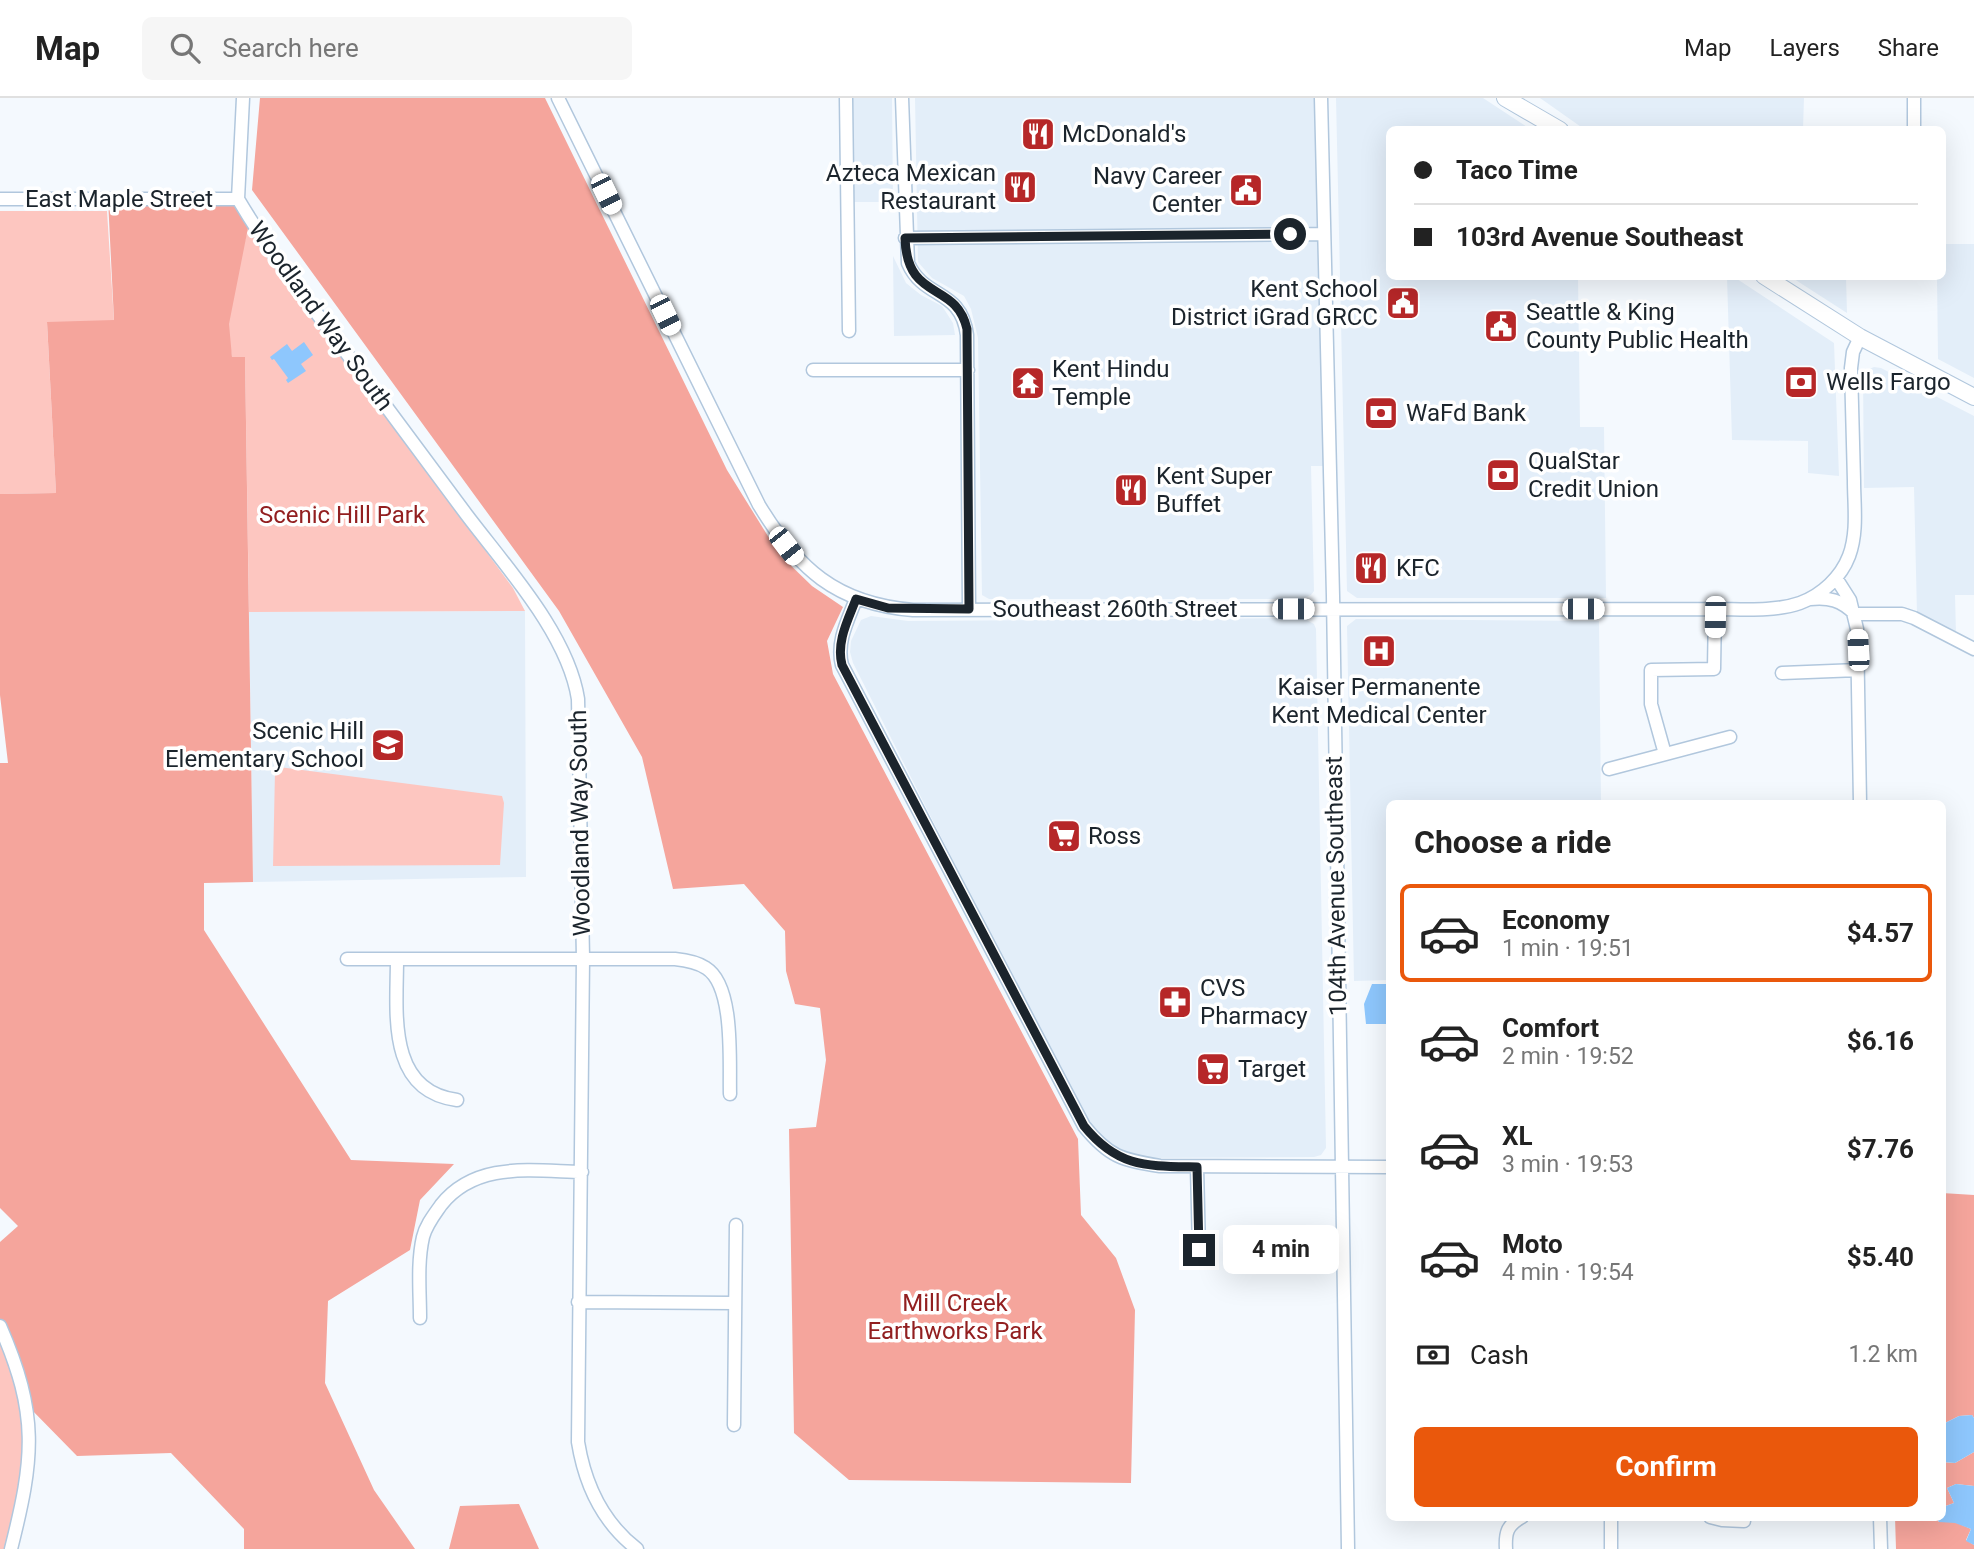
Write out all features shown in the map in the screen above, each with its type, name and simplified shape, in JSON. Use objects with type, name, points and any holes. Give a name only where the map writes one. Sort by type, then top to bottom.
[{"type":"main road","points":[[1505,98],[1555,126]]},
{"type":"main road","points":[[1516,98],[1532,108],[1532,103]]},
{"type":"main road","points":[[1532,103],[1557,126]]},
{"type":"main road","points":[[1770,280],[1860,337],[1974,397]]},
{"type":"street","points":[[238,199],[243,98]]},
{"type":"street","name":"Southeast 260th Street","points":[[558,98],[759,505],[776,534],[816,577],[837,591],[856,599],[901,609],[1715,609],[1786,607],[1808,599],[1834,580]]},
{"type":"street","points":[[846,98],[849,331]]},
{"type":"street","points":[[902,98],[906,258],[912,272],[927,287],[954,303],[963,318],[967,335],[969,609]]},
{"type":"street","name":"104th Avenue Southeast","points":[[1321,98],[1333,610],[1348,1549]]},
{"type":"street","points":[[1914,98],[1914,126]]},
{"type":"street","name":"East Maple Street","points":[[0,199],[238,199]]},
{"type":"street","name":"Woodland Way South","points":[[238,199],[304,296],[522,588],[564,650],[575,676],[578,699],[583,958],[577,1429],[581,1464],[601,1511],[626,1541],[637,1549]]},
{"type":"street","points":[[905,238],[1324,234]]},
{"type":"street","points":[[1860,337],[1853,352],[1851,368],[1854,531],[1850,553],[1834,580],[1850,600],[1855,614],[1860,800]]},
{"type":"street","points":[[813,370],[968,370]]},
{"type":"street","points":[[856,599],[841,642],[839,655],[842,665],[1084,1126],[1093,1138],[1114,1156],[1160,1166],[1386,1167]]},
{"type":"street","points":[[1808,599],[1832,599],[1855,614],[1902,614],[1974,649]]},
{"type":"street","points":[[1665,754],[1651,704],[1651,670],[1714,670],[1715,609]]},
{"type":"street","points":[[1782,673],[1858,670]]},
{"type":"street","points":[[1609,769],[1730,737]]},
{"type":"street","points":[[397,958],[397,1021],[403,1058],[424,1087],[445,1098],[457,1100]]},
{"type":"street","points":[[347,959],[583,958],[683,960],[699,964],[712,972],[722,988],[726,1005],[730,1094]]},
{"type":"street","points":[[1197,1167],[1199,1250]]},
{"type":"street","points":[[420,1318],[420,1252],[423,1234],[445,1200],[462,1185],[483,1175],[501,1171],[582,1172]]},
{"type":"street","points":[[734,1425],[736,1225]]},
{"type":"street","points":[[578,1302],[735,1303]]},
{"type":"street","points":[[0,1326],[21,1384],[29,1428],[25,1491],[11,1549]]},
{"type":"street","points":[[1506,1549],[1506,1533],[1516,1521]]},
{"type":"street","points":[[1611,1521],[1611,1549]]},
{"type":"street","points":[[1880,1521],[1881,1549]]},
{"type":"shaded area","points":[[850,98],[892,98],[893,202],[851,202]]},
{"type":"shaded area","points":[[915,98],[1321,98],[1329,466],[1311,466],[1314,591],[1311,595],[1301,599],[989,599],[982,595],[978,338],[971,309],[964,296],[932,278],[918,262]]},
{"type":"shaded area","points":[[1336,98],[1483,98],[1525,126],[1386,126],[1386,280],[1578,280],[1580,427],[1604,427],[1606,598],[1357,598],[1347,591]]},
{"type":"shaded area","points":[[1540,98],[1804,98],[1803,126],[1580,126]]},
{"type":"shaded area","points":[[1946,244],[1974,244],[1974,378],[1938,359],[1937,280],[1946,280]]},
{"type":"shaded area","points":[[893,256],[906,283],[942,306],[953,323],[955,335],[894,336]]},
{"type":"shaded area","points":[[1727,280],[1739,280],[1834,343],[1839,476],[1808,473],[1808,441],[1732,440]]},
{"type":"shaded area","points":[[1796,280],[1846,280],[1847,313]]},
{"type":"shaded area","points":[[1874,367],[1881,368],[1974,416],[1974,595],[1955,595],[1956,634],[1917,614],[1914,487],[1864,488],[1863,375]]},
{"type":"shaded area","name":"Scenic Hill Elementary School","points":[[525,611],[526,877],[253,882],[249,612]]},
{"type":"shaded area","points":[[871,616],[908,621],[1303,618],[1314,624],[1326,1148],[1321,1155],[1143,1158],[1114,1150],[1086,1123],[853,663],[851,641],[861,620]]},
{"type":"shaded area","points":[[1356,619],[1599,621],[1601,800],[1386,800],[1386,980],[1354,981],[1347,626]]},
{"type":"green space","name":"Mill Creek Earthworks Park","points":[[260,98],[545,98],[727,470],[779,554],[812,586],[843,607],[827,641],[833,674],[1078,1139],[1081,1215],[1116,1258],[1135,1310],[1131,1483],[849,1480],[794,1433],[789,1129],[816,1127],[826,1060],[820,1008],[795,1004],[786,971],[785,931],[744,884],[673,889],[642,757],[559,611],[252,190]]},
{"type":"green space","points":[[108,199],[238,199],[248,228],[229,324],[232,357],[245,357],[253,882],[204,883],[204,930],[351,1160],[454,1164],[420,1200],[410,1250],[328,1301],[325,1383],[374,1490],[415,1549],[244,1549],[244,1529],[171,1453],[77,1456],[27,1405],[0,1326],[0,1242],[18,1226],[0,1208],[0,763],[8,763],[0,695],[0,494],[56,493],[47,322],[114,320]]},
{"type":"green space","points":[[0,211],[107,211],[114,321],[47,323],[56,493],[0,494]]},
{"type":"green space","name":"Scenic Hill Park","points":[[248,228],[513,588],[525,611],[249,612],[245,357],[232,357],[226,321]]},
{"type":"green space","points":[[279,767],[502,796],[504,803],[500,865],[273,866],[275,771]]},
{"type":"green space","points":[[1946,1193],[1974,1195],[1974,1418],[1972,1415],[1959,1416],[1946,1422]]},
{"type":"green space","points":[[0,1326],[28,1417],[11,1549],[0,1549]]},
{"type":"green space","points":[[1974,1452],[1974,1486],[1956,1484],[1947,1488],[1954,1503],[1946,1506],[1946,1462],[1955,1463]]},
{"type":"green space","points":[[519,1504],[539,1549],[449,1549],[460,1506]]},
{"type":"green space","points":[[1895,1521],[1955,1522],[1971,1529],[1966,1540],[1974,1545],[1974,1549],[1896,1549]]},
{"type":"water","points":[[304,342],[313,355],[301,364],[306,371],[288,383],[288,378],[270,357],[287,344],[292,351]]},
{"type":"water","points":[[1372,984],[1386,984],[1386,1024],[1366,1024],[1364,1004]]},
{"type":"water","points":[[1972,1415],[1974,1418],[1974,1452],[1955,1463],[1946,1462],[1946,1422],[1959,1416]]},
{"type":"water","points":[[1956,1484],[1974,1486],[1974,1545],[1966,1541],[1971,1529],[1938,1521],[1946,1521],[1946,1506],[1954,1503],[1947,1488]]},
{"type":"place","name":"McDonald's","points":[[1038,134]]},
{"type":"place","name":"Azteca Mexican Restaurant","points":[[1020,187]]},
{"type":"place","name":"Navy Career Center","points":[[1246,190]]},
{"type":"place","name":"Kent School District iGrad GRCC","points":[[1403,303]]},
{"type":"place","name":"Seattle & King County Public Health","points":[[1501,326]]},
{"type":"place","name":"Wells Fargo","points":[[1801,382]]},
{"type":"place","name":"Kent Hindu Temple","points":[[1028,383]]},
{"type":"place","name":"WaFd Bank","points":[[1381,413]]},
{"type":"place","name":"QualStar Credit Union","points":[[1503,475]]},
{"type":"place","name":"Kent Super Buffet","points":[[1131,490]]},
{"type":"place","name":"KFC","points":[[1371,568]]},
{"type":"place","name":"Kaiser Permanente Kent Medical Center","points":[[1379,651]]},
{"type":"place","name":"Scenic Hill Elementary School","points":[[388,745]]},
{"type":"place","name":"Ross","points":[[1064,836]]},
{"type":"place","name":"CVS Pharmacy","points":[[1175,1002]]},
{"type":"place","name":"Target","points":[[1213,1069]]},
{"type":"route","points":[[1199,1250],[1197,1167],[1160,1166],[1124,1160],[1104,1148],[1084,1126],[839,655],[856,599],[888,608],[969,609],[967,329],[954,303],[920,282],[912,272],[906,258],[905,238],[1290,234]]}]
